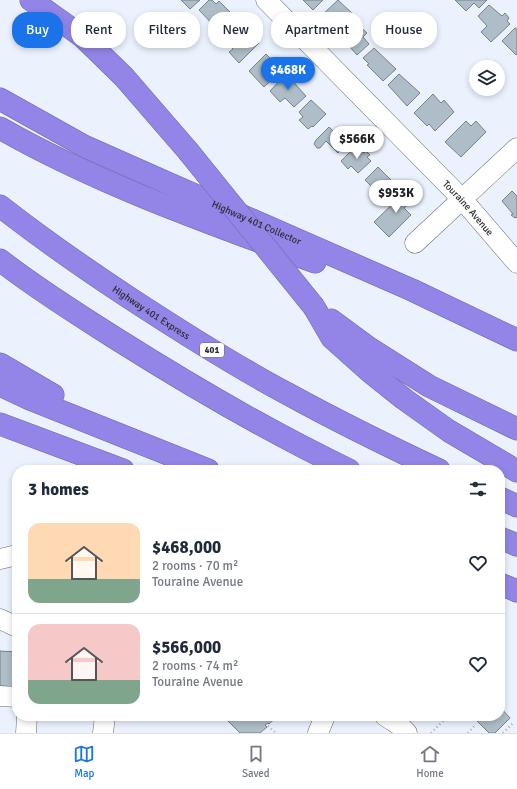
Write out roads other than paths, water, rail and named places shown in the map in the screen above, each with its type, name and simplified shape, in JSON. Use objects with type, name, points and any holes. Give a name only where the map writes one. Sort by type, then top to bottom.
[{"type":"highway","points":[[31,0],[83,38],[124,77],[188,151],[314,307],[332,338],[373,375],[404,399],[449,431],[517,471]]},
{"type":"highway","name":"Highway 401 Collector","points":[[0,99],[98,152],[172,186],[412,290],[517,340]]},
{"type":"highway","points":[[0,128],[74,167],[191,216],[320,264],[412,290]]},
{"type":"highway","name":"Highway 401 Express","points":[[0,206],[88,270],[159,318],[223,357],[287,394],[342,423],[429,465]]},
{"type":"highway","points":[[0,260],[68,308],[165,369],[245,416],[339,465]]},
{"type":"highway","points":[[0,272],[68,308]]},
{"type":"highway","points":[[314,307],[369,348],[429,386],[517,429]]},
{"type":"highway","points":[[0,364],[135,440]]},
{"type":"highway","points":[[0,384],[30,399],[196,465]]},
{"type":"highway","points":[[0,424],[110,465]]},
{"type":"highway","points":[[505,500],[517,506]]},
{"type":"highway","points":[[505,540],[517,545]]},
{"type":"highway","points":[[505,586],[517,591]]},
{"type":"street","name":"Touraine Avenue","points":[[266,0],[462,199],[517,263]]},
{"type":"street","points":[[415,243],[517,148]]},
{"type":"street","points":[[0,559],[12,556]]},
{"type":"street","points":[[0,619],[12,625]]},
{"type":"street","points":[[0,696],[12,697]]},
{"type":"street","points":[[26,733],[27,721]]},
{"type":"street","points":[[103,733],[104,721]]},
{"type":"street","points":[[318,733],[323,721]]},
{"type":"street","points":[[393,721],[407,733]]}]
